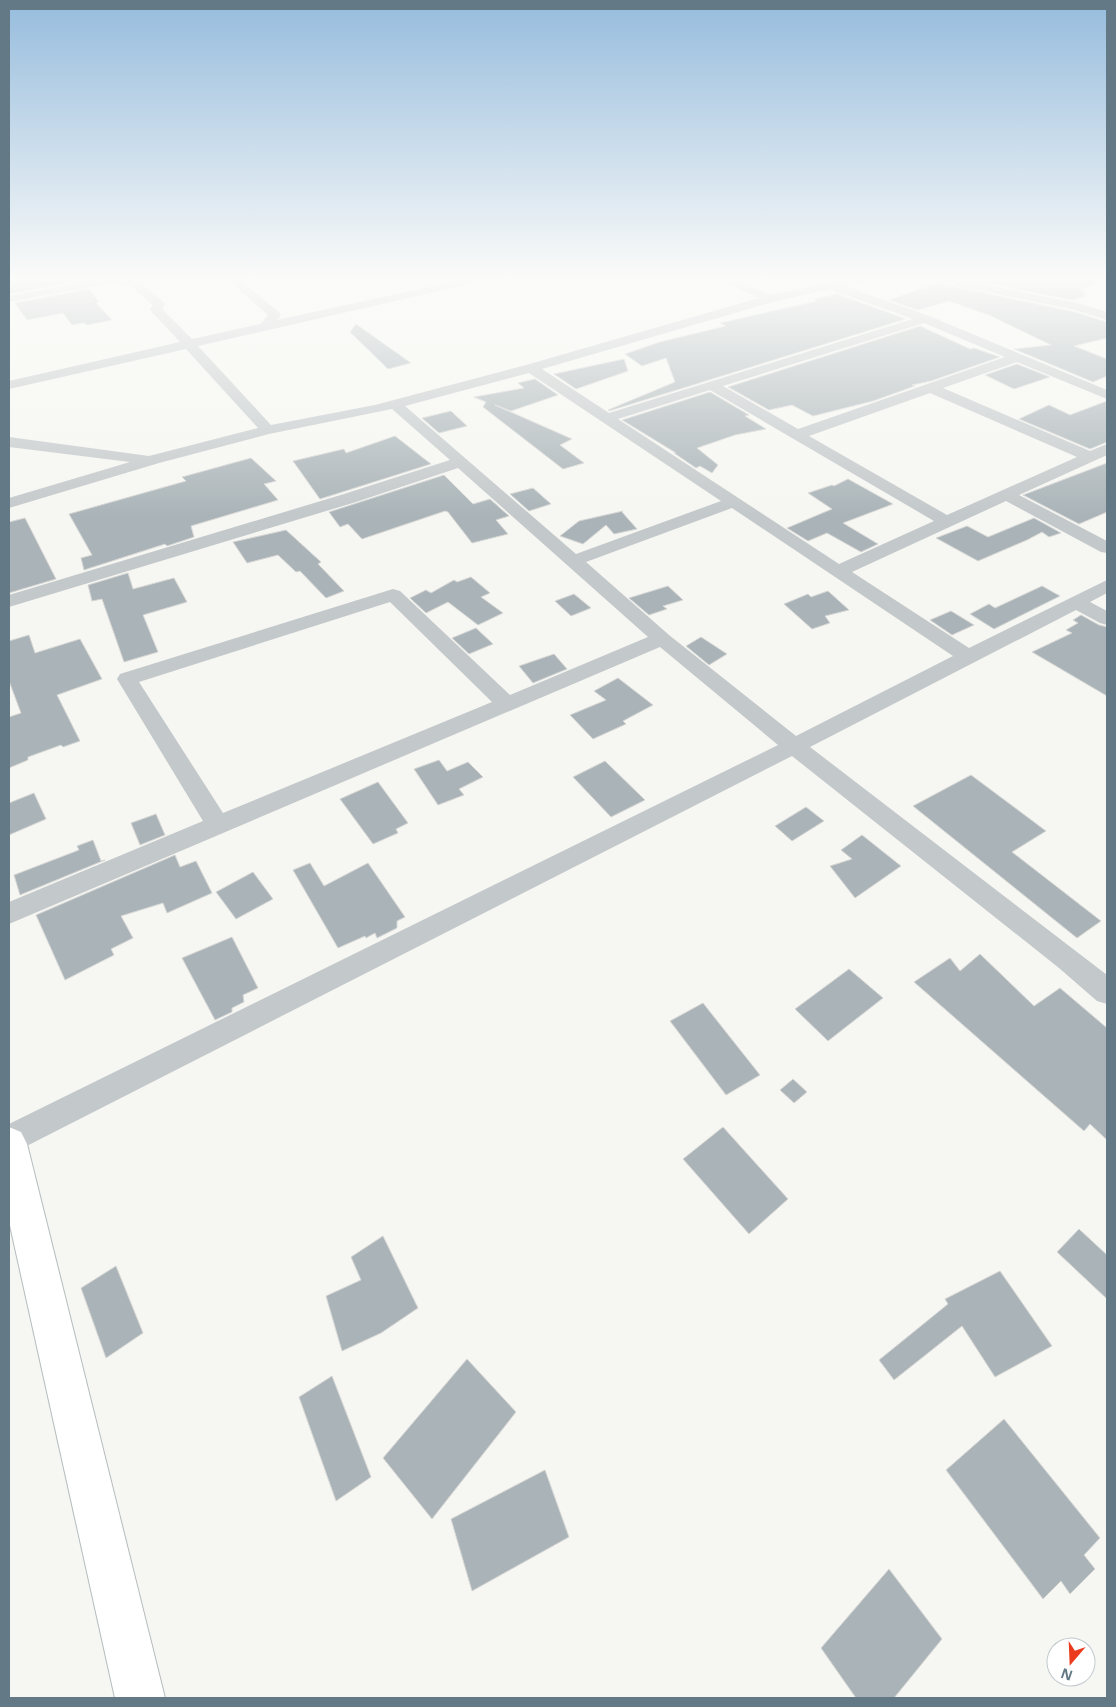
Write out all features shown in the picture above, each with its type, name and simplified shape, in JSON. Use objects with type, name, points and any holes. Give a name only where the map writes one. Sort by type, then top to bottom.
[{"type":"street","points":[[9,385],[133,357]]},
{"type":"street","points":[[201,357],[268,430]]},
{"type":"street","points":[[9,503],[153,460],[268,430],[395,404],[570,357]]},
{"type":"street","points":[[607,418],[803,357]]},
{"type":"street","points":[[797,435],[1018,357],[1107,395]]},
{"type":"street","points":[[530,368],[968,657]]},
{"type":"street","points":[[711,385],[947,522]]},
{"type":"street","points":[[931,388],[1090,457]]},
{"type":"street","points":[[395,404],[662,639],[794,746],[1069,960],[1107,992]]},
{"type":"street","points":[[9,442],[153,460]]},
{"type":"street","points":[[838,571],[1107,449]]},
{"type":"street","points":[[9,601],[350,498],[460,462]]},
{"type":"street","points":[[1007,495],[1107,548]]},
{"type":"street","points":[[573,561],[734,502]]},
{"type":"street","points":[[9,1140],[794,746],[1107,586]]},
{"type":"street","points":[[218,825],[127,679],[393,595],[507,704]]},
{"type":"street","points":[[1076,602],[1107,619]]},
{"type":"street","points":[[9,913],[662,639]]},
{"type":"street","points":[[9,1144],[140,1698]]},
{"type":"building","points":[[375,357],[402,357],[411,363],[388,369]]},
{"type":"building","points":[[629,357],[784,357],[609,411],[675,382],[666,358],[642,366]]},
{"type":"building","points":[[823,357],[1000,357],[931,381],[912,385],[915,386],[873,401],[813,416],[792,405],[769,410],[728,387]]},
{"type":"building","points":[[1032,357],[1101,357],[1107,359],[1107,376],[1093,382]]},
{"type":"building","points":[[624,359],[628,371],[576,389],[554,374]]},
{"type":"building","points":[[1017,364],[1050,377],[1014,389],[985,375]]},
{"type":"building","points":[[535,379],[558,395],[511,411],[495,405],[572,439],[560,445],[584,463],[563,469],[483,407],[486,402],[474,397],[524,388],[518,383]]},
{"type":"building","points":[[710,392],[749,415],[745,416],[766,429],[735,435],[697,448],[718,465],[712,473],[700,466],[696,468],[674,453],[676,453],[622,420]]},
{"type":"building","points":[[1107,401],[1107,442],[1090,449],[1019,419],[1049,405],[1070,415]]},
{"type":"building","points":[[451,411],[467,426],[439,433],[422,418]]},
{"type":"building","points":[[395,436],[431,464],[320,499],[293,461],[344,449],[346,453]]},
{"type":"building","points":[[251,458],[276,481],[264,484],[278,500],[191,526],[194,537],[167,546],[165,544],[84,570],[81,558],[92,555],[69,514],[186,481],[182,477]]},
{"type":"building","points":[[1107,463],[1107,512],[1079,524],[1023,495]]},
{"type":"building","points":[[444,475],[473,504],[490,499],[509,516],[496,520],[508,534],[472,543],[448,512],[445,511],[362,539],[348,524],[340,527],[329,512]]},
{"type":"building","points":[[848,479],[893,504],[843,523],[878,544],[861,552],[827,533],[808,541],[787,528],[832,509],[808,493],[834,486]]},
{"type":"building","points":[[533,488],[551,504],[529,511],[510,494]]},
{"type":"building","points":[[623,511],[637,529],[614,534],[606,525],[583,544],[560,536],[579,521]]},
{"type":"building","points":[[25,518],[56,579],[9,593],[9,522]]},
{"type":"building","points":[[1034,518],[1061,533],[1049,537],[1042,532],[978,561],[936,538],[967,526],[988,537]]},
{"type":"building","points":[[286,530],[321,562],[318,564],[344,591],[326,598],[300,571],[296,572],[278,555],[247,563],[233,542]]},
{"type":"building","points":[[128,573],[133,589],[174,578],[187,602],[143,615],[158,652],[124,662],[102,599],[92,601],[88,585]]},
{"type":"building","points":[[471,577],[490,593],[481,597],[503,613],[478,625],[448,602],[426,613],[410,598],[426,590],[431,593],[454,580],[457,582]]},
{"type":"building","points":[[668,586],[683,600],[663,606],[667,609],[649,615],[629,598]]},
{"type":"building","points":[[1042,586],[1060,596],[994,629],[970,614],[989,604],[995,608]]},
{"type":"building","points":[[828,591],[849,610],[825,616],[830,623],[812,629],[784,604],[808,594],[811,597]]},
{"type":"building","points":[[574,594],[591,608],[571,616],[555,601]]},
{"type":"building","points":[[951,611],[974,625],[952,635],[930,620]]},
{"type":"building","points":[[1081,615],[1099,625],[1107,627],[1107,696],[1032,652],[1072,633],[1066,630],[1078,623],[1073,620]]},
{"type":"building","points":[[476,628],[493,644],[469,654],[452,638]]},
{"type":"building","points":[[29,635],[35,653],[80,639],[102,679],[57,695],[80,741],[63,747],[61,745],[28,757],[28,760],[9,768],[9,717],[21,713],[9,681],[9,641]]},
{"type":"building","points":[[701,637],[727,654],[709,665],[686,646]]},
{"type":"building","points":[[554,654],[567,669],[533,683],[519,666]]},
{"type":"building","points":[[618,678],[653,705],[623,721],[626,724],[593,739],[570,715],[606,700],[594,691]]},
{"type":"building","points":[[439,760],[447,771],[468,762],[483,777],[459,789],[464,795],[438,805],[414,769]]},
{"type":"building","points":[[605,761],[645,800],[611,817],[573,777]]},
{"type":"building","points":[[971,775],[1046,831],[1012,852],[1101,921],[1077,938],[913,806]]},
{"type":"building","points":[[378,782],[408,823],[396,829],[398,833],[373,844],[340,799]]},
{"type":"building","points":[[34,793],[46,819],[9,835],[9,803]]},
{"type":"building","points":[[806,807],[824,821],[792,841],[775,826]]},
{"type":"building","points":[[156,814],[165,835],[140,845],[131,823]]},
{"type":"building","points":[[862,835],[901,866],[855,898],[830,866],[852,859],[841,850]]},
{"type":"building","points":[[93,840],[101,861],[105,860],[20,895],[14,875],[79,850],[77,846]]},
{"type":"building","points":[[175,855],[180,867],[196,861],[212,893],[167,913],[163,903],[121,916],[133,938],[111,949],[114,955],[65,980],[36,915]]},
{"type":"building","points":[[310,863],[324,886],[368,863],[405,917],[397,921],[397,928],[377,938],[375,933],[338,948],[293,870]]},
{"type":"building","points":[[253,872],[273,899],[236,919],[216,892]]},
{"type":"building","points":[[232,937],[258,988],[243,995],[244,1002],[232,1008],[232,1012],[215,1020],[182,958]]},
{"type":"building","points":[[980,954],[1034,1006],[1060,988],[1107,1028],[1107,1140],[1090,1124],[1084,1131],[914,982],[950,958],[960,971]]},
{"type":"building","points":[[849,969],[883,998],[828,1041],[795,1009]]},
{"type":"building","points":[[703,1003],[760,1075],[726,1095],[670,1021]]},
{"type":"building","points":[[793,1079],[807,1092],[794,1103],[780,1090]]},
{"type":"building","points":[[723,1127],[788,1199],[749,1234],[683,1159]]},
{"type":"building","points":[[1079,1229],[1107,1255],[1107,1299],[1057,1252]]},
{"type":"building","points":[[383,1236],[418,1308],[381,1333],[342,1351],[326,1296],[361,1280],[351,1257]]},
{"type":"building","points":[[116,1266],[143,1333],[106,1358],[81,1288]]},
{"type":"building","points":[[1000,1271],[1052,1346],[995,1377],[962,1326],[894,1380],[879,1360],[948,1304],[945,1299]]},
{"type":"building","points":[[467,1359],[516,1412],[432,1519],[383,1458]]},
{"type":"building","points":[[332,1376],[371,1477],[336,1501],[299,1397]]},
{"type":"building","points":[[1004,1419],[1100,1538],[1084,1555],[1095,1569],[1070,1594],[1061,1581],[1043,1599],[946,1470]]},
{"type":"building","points":[[545,1470],[569,1537],[472,1591],[451,1519]]},
{"type":"building","points":[[889,1569],[942,1639],[894,1698],[856,1698],[821,1648]]}]
